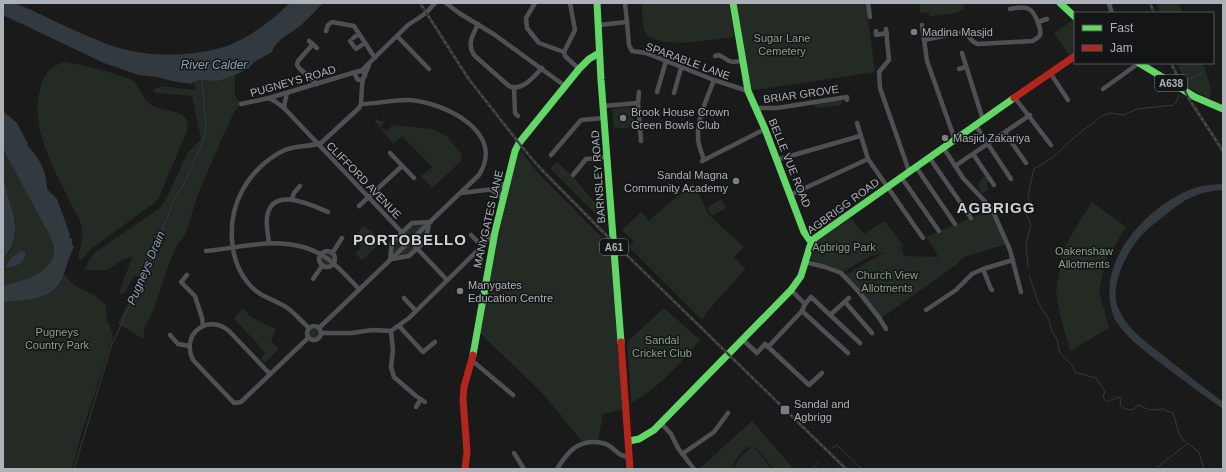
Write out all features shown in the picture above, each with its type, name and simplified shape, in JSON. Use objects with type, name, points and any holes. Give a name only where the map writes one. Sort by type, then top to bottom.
[{"type":"main road","name":"BARNSLEY ROAD","points":[[596,3],[599,25],[603,106],[630,469]]},
{"type":"main road","name":"BELLE VUE ROAD","points":[[733,3],[748,91],[765,129],[804,232],[811,242]]},
{"type":"main road","points":[[1060,3],[1074,16]]},
{"type":"main road","name":"MANYGATES LANE","points":[[465,469],[467,452],[463,393],[472,362],[495,232],[504,202],[517,146],[579,69],[589,59],[600,53]]},
{"type":"main road","name":"AGBRIGG ROAD","points":[[629,441],[644,437],[661,424],[791,290],[802,275],[807,252],[811,242],[943,147],[976,126],[1074,57]]},
{"type":"main road","name":"A638","points":[[1141,64],[1223,114]]},
{"type":"main road","name":"A638","points":[[1204,102],[1223,109]]},
{"type":"street","points":[[356,78],[356,74],[371,62],[412,21],[426,13],[435,3]]},
{"type":"street","points":[[446,3],[459,13],[495,35],[565,86]]},
{"type":"street","points":[[535,3],[526,18],[527,28],[539,42],[564,52],[565,56],[579,69]]},
{"type":"street","points":[[564,52],[575,30],[570,3]]},
{"type":"street","points":[[599,25],[627,22],[625,3]]},
{"type":"street","points":[[868,3],[870,17]]},
{"type":"street","points":[[924,40],[963,32],[969,36],[971,40],[978,44],[1033,41],[1041,32],[1032,11],[1023,5],[1010,9]]},
{"type":"street","points":[[326,31],[328,25],[332,22],[332,15]]},
{"type":"street","points":[[1038,22],[1047,19]]},
{"type":"street","points":[[332,22],[354,26],[375,58]]},
{"type":"street","name":"SPARABLE LANE","points":[[627,22],[630,48],[632,50],[646,53],[681,68],[748,91]]},
{"type":"street","points":[[478,24],[470,43],[473,54],[509,86],[518,88],[525,84],[542,68]]},
{"type":"street","points":[[922,25],[927,62],[955,140]]},
{"type":"street","points":[[876,31],[876,35],[886,31],[890,60],[879,72],[880,88],[909,171]]},
{"type":"street","points":[[360,34],[352,40],[356,49],[365,43]]},
{"type":"street","points":[[397,36],[430,69]]},
{"type":"street","points":[[309,40],[315,46],[298,61],[297,65],[317,84]]},
{"type":"street","points":[[962,53],[983,120]]},
{"type":"street","points":[[715,56],[722,56],[727,61],[732,62],[743,61]]},
{"type":"street","points":[[657,92],[666,61]]},
{"type":"street","points":[[309,328],[289,309],[265,297],[251,287],[236,264],[232,229],[236,205],[241,192],[250,178],[266,163],[285,150],[321,143],[360,108],[362,86],[371,62]]},
{"type":"street","points":[[1103,89],[1138,64]]},
{"type":"street","points":[[959,69],[966,67]]},
{"type":"street","points":[[674,93],[681,68]]},
{"type":"street","points":[[360,71],[364,74],[364,78]]},
{"type":"street","name":"PUGNEYS ROAD","points":[[241,104],[269,98],[360,71]]},
{"type":"street","points":[[1051,74],[1068,100]]},
{"type":"street","name":"PUGNEYS ROAD","points":[[349,75],[356,78]]},
{"type":"street","points":[[356,78],[359,80],[364,78]]},
{"type":"street","points":[[356,78],[362,86]]},
{"type":"street","points":[[714,80],[703,108],[700,123],[698,139],[703,160],[765,129]]},
{"type":"street","points":[[514,88],[515,112],[518,116]]},
{"type":"street","points":[[639,92],[638,103],[641,141]]},
{"type":"street","points":[[285,109],[284,106],[287,93]]},
{"type":"street","name":"BRIAR GROVE","points":[[756,108],[777,108],[847,97],[847,100]]},
{"type":"street","name":"CLIFFORD AVENUE","points":[[269,98],[285,109],[447,280]]},
{"type":"street","points":[[1015,98],[1030,115],[1052,145]]},
{"type":"street","points":[[308,338],[311,340],[316,340],[320,337],[320,330],[359,290],[479,175],[484,165],[485,147],[482,140],[470,124],[454,114],[418,102],[404,100],[361,104]]},
{"type":"street","points":[[603,106],[638,103]]},
{"type":"street","points":[[955,166],[1030,115]]},
{"type":"street","points":[[551,156],[581,120],[604,118]]},
{"type":"street","points":[[857,123],[868,159],[923,238]]},
{"type":"street","points":[[976,126],[1011,179]]},
{"type":"street","points":[[1005,133],[1026,163]]},
{"type":"street","points":[[776,160],[860,136]]},
{"type":"street","points":[[943,147],[963,178],[992,209],[1004,234],[1022,292]]},
{"type":"street","points":[[390,153],[414,178]]},
{"type":"street","points":[[973,154],[994,185]]},
{"type":"street","points":[[573,175],[586,160],[607,157]]},
{"type":"street","points":[[929,157],[964,203],[971,218]]},
{"type":"street","points":[[790,195],[868,159]]},
{"type":"street","points":[[359,206],[402,166]]},
{"type":"street","points":[[916,167],[955,224]]},
{"type":"street","points":[[901,177],[939,231]]},
{"type":"street","points":[[461,193],[499,187],[508,182]]},
{"type":"street","points":[[292,199],[294,193],[300,186]]},
{"type":"street","points":[[488,189],[500,195],[504,202]]},
{"type":"street","points":[[269,243],[267,221],[269,212],[276,203],[283,200],[292,199],[328,212]]},
{"type":"street","points":[[391,259],[392,242],[402,232],[412,223],[430,222]]},
{"type":"street","points":[[391,259],[409,256],[426,240],[430,222]]},
{"type":"street","points":[[308,338],[306,332],[309,328],[314,326],[320,330],[352,333],[372,330],[391,331],[400,326],[495,232]]},
{"type":"street","points":[[471,234],[482,246]]},
{"type":"street","points":[[332,252],[342,238]]},
{"type":"street","points":[[206,251],[269,243],[294,244],[320,254],[334,264],[359,290]]},
{"type":"street","points":[[326,250],[332,252],[336,258],[334,264],[328,267],[322,266],[319,260],[320,254],[326,250]]},
{"type":"street","points":[[926,310],[956,290],[972,274],[1013,260]]},
{"type":"street","points":[[805,262],[841,273],[880,319],[886,329]]},
{"type":"street","points":[[313,279],[322,266]]},
{"type":"street","points":[[983,269],[992,290]]},
{"type":"street","points":[[187,276],[181,282],[195,296],[203,326]]},
{"type":"street","points":[[791,290],[805,304]]},
{"type":"street","points":[[404,298],[416,311]]},
{"type":"street","points":[[768,347],[802,311],[805,304],[812,298],[860,343]]},
{"type":"street","points":[[830,315],[847,300],[872,333]]},
{"type":"street","points":[[802,311],[848,353]]},
{"type":"street","points":[[270,374],[226,328],[213,324],[203,326],[194,334],[189,346],[191,356],[196,363],[236,403],[241,402],[308,338]]},
{"type":"street","points":[[400,326],[423,352],[434,342]]},
{"type":"street","points":[[391,331],[393,350],[391,367],[393,374],[399,382],[423,401],[416,407]]},
{"type":"street","points":[[170,335],[180,345],[189,346]]},
{"type":"street","points":[[742,339],[757,353],[766,344],[809,386],[822,373]]},
{"type":"street","points":[[833,348],[837,343]]},
{"type":"street","points":[[472,362],[513,395]]},
{"type":"street","points":[[682,454],[714,432],[728,413]]},
{"type":"street","points":[[661,424],[671,434],[675,445],[694,469]]},
{"type":"street","points":[[556,469],[568,453],[581,443],[598,442],[608,445],[615,452],[630,457]]},
{"type":"street","points":[[514,453],[524,469]]},
{"type":"green space","points":[[642,3],[729,3],[734,37],[674,43],[652,39],[645,32],[642,19]]},
{"type":"green space","name":"Sugar Lane Cemetery","points":[[733,3],[866,3],[875,72],[748,91]]},
{"type":"green space","points":[[919,3],[963,3],[964,8],[956,13],[929,16],[929,12],[920,13]]},
{"type":"green space","points":[[1157,3],[1178,3],[1182,12],[1160,12]]},
{"type":"green space","points":[[1073,20],[1074,51],[1069,55],[1054,33]]},
{"type":"green space","points":[[65,62],[101,70],[129,79],[136,84],[149,103],[159,108],[181,114],[188,121],[187,131],[159,197],[154,203],[91,249],[81,260],[78,258],[82,234],[81,225],[46,150],[38,119],[40,90],[45,75],[55,66]]},
{"type":"green space","points":[[1177,64],[1203,64],[1211,88],[1210,99],[1187,87]]},
{"type":"green space","points":[[235,75],[235,96],[241,104],[234,112],[197,197],[187,230],[183,238],[178,243],[168,266],[153,311],[145,326],[144,339],[118,324],[140,278],[135,275],[123,295],[119,293],[132,257],[124,259],[107,270],[84,270],[91,257],[97,251],[160,208],[165,201],[188,152],[201,139],[192,96],[156,93],[153,90],[162,86],[195,90],[194,82],[198,80],[218,81]]},
{"type":"green space","points":[[841,100],[842,105],[820,108],[814,106],[814,104]]},
{"type":"green space","name":"Brook House Crown Green Bowls Club","points":[[632,107],[634,127],[614,129],[612,109]]},
{"type":"green space","points":[[376,119],[384,122],[381,128],[388,131],[392,125],[432,129],[449,137],[448,139],[461,153],[461,161],[432,188],[421,176],[432,167],[402,136],[393,144],[374,120]]},
{"type":"green space","points":[[517,146],[538,173],[614,250],[626,409],[603,414],[598,442],[583,442],[543,394],[477,330],[503,202],[494,191],[506,184]]},
{"type":"green space","points":[[3,149],[50,236],[54,254],[47,267],[41,272],[18,282],[3,285],[3,257],[10,252],[16,232],[16,221],[6,191],[7,184],[3,179]]},
{"type":"green space","points":[[557,162],[572,176],[596,204],[605,200],[605,213],[600,218],[550,168]]},
{"type":"green space","points":[[983,177],[986,177],[989,182],[986,184],[989,189],[982,194],[979,185]]},
{"type":"green space","points":[[693,182],[709,215],[744,247],[734,257],[745,269],[707,312],[702,320],[629,247],[634,242],[622,230],[641,212],[649,221]]},
{"type":"green space","points":[[721,199],[726,208],[712,216],[707,208]]},
{"type":"green space","name":"Oakenshaw Allotments","points":[[1092,202],[1126,227],[1106,260],[1099,292],[1109,328],[1070,351],[1060,315],[1056,293],[1062,251]]},
{"type":"green space","name":"Church View Allotments","points":[[992,209],[1008,244],[964,257],[956,265],[880,319],[841,273],[825,267],[811,259],[810,252],[816,243],[828,232],[842,224],[847,219],[852,219],[864,234],[884,221],[904,246],[901,247],[904,256],[938,257],[926,237]],"holes":[[[885,252],[847,274],[842,273],[868,257]]]},
{"type":"green space","points":[[431,222],[426,240],[409,256],[392,259],[392,242],[412,223]]},
{"type":"green space","points":[[364,226],[376,235],[381,242],[362,260],[355,254],[362,246],[352,238]]},
{"type":"green space","points":[[324,251],[330,251],[335,256],[333,265],[330,267],[324,267],[319,262],[319,256]]},
{"type":"green space","name":"Pugneys Country Park","points":[[57,268],[74,285],[94,295],[106,305],[107,322],[110,325],[113,338],[81,435],[72,469],[3,469],[3,297]]},
{"type":"green space","name":"Sandal Cricket Club","points":[[664,308],[700,340],[677,367],[660,383],[631,403],[627,342]]},
{"type":"green space","points":[[243,309],[254,318],[276,329],[271,341],[279,349],[265,363],[261,359],[265,353],[234,318]]},
{"type":"green space","points":[[311,326],[317,326],[321,330],[321,336],[317,340],[311,340],[307,336],[307,330]]},
{"type":"green space","points":[[752,421],[794,469],[774,469],[756,448],[748,447],[741,453],[732,469],[699,469]]},
{"type":"green space","points":[[751,447],[754,447],[772,469],[733,469],[740,457]]},
{"type":"water","name":"River Calder","points":[[3,3],[15,3],[83,34],[121,49],[167,55],[197,53],[227,46],[261,28],[290,3],[323,3],[301,25],[278,42],[272,52],[254,62],[249,68],[218,81],[199,80],[190,84],[139,75],[104,63],[3,15]]},
{"type":"water","points":[[3,111],[17,123],[28,144],[27,145],[42,165],[46,177],[47,189],[57,199],[74,247],[60,282],[49,293],[26,300],[3,302],[3,285],[18,282],[41,272],[51,261],[54,251],[50,236],[3,149]]},
{"type":"water","points":[[3,179],[15,219],[15,235],[9,252],[4,257],[3,257]]},
{"type":"water","points":[[1223,184],[1223,190],[1200,194],[1182,202],[1141,235],[1124,262],[1119,274],[1115,293],[1117,306],[1120,312],[1134,331],[1152,347],[1223,402],[1223,409],[1153,357],[1126,334],[1116,321],[1113,314],[1110,300],[1110,283],[1114,266],[1121,250],[1144,221],[1172,199],[1192,189]]},
{"type":"water","points":[[21,251],[26,252],[21,263],[6,268],[5,267],[11,258]]},
{"type":"waterway","points":[[1189,79],[1203,72]]},
{"type":"waterway","name":"Pugneys Drain","points":[[74,469],[111,347],[153,254],[176,195],[184,184],[205,137],[206,126],[202,80]]},
{"type":"waterway","points":[[1028,267],[1026,243],[1031,224],[1025,212],[1031,205],[1028,195],[1034,169],[1052,158],[1076,136],[1102,116],[1110,113],[1124,115],[1137,109],[1173,105],[1177,101],[1179,95]]},
{"type":"waterway","points":[[1029,275],[1038,302],[1049,320],[1052,332],[1057,339],[1059,350],[1072,365],[1075,372],[1096,378],[1105,391],[1103,398],[1107,402],[1119,397],[1121,398],[1120,405],[1127,409],[1132,410],[1139,405],[1148,409],[1164,409],[1172,412],[1179,433],[1183,440],[1199,452],[1204,469]]},
{"type":"waterway","points":[[1155,469],[1187,444]]},
{"type":"waterway","points":[[833,448],[837,445],[862,469]]},
{"type":"waterway","points":[[812,469],[819,462]]},
{"type":"railway","points":[[420,3],[468,78],[540,168],[602,231],[846,469]]},
{"type":"railway","points":[[1150,3],[1154,12]]},
{"type":"railway","points":[[1172,64],[1189,99],[1223,151]]},
{"type":"traffic: fast","points":[[597,3],[601,80],[621,342]]},
{"type":"traffic: fast","points":[[733,3],[748,91],[765,129],[804,232],[811,242]]},
{"type":"traffic: fast","points":[[1060,3],[1074,16]]},
{"type":"traffic: fast","points":[[473,355],[495,232],[515,151],[519,143],[579,69],[589,59],[599,53]]},
{"type":"traffic: fast","points":[[1141,64],[1195,97],[1223,109]]},
{"type":"traffic: fast","points":[[629,441],[639,439],[654,430],[791,290],[801,276],[810,246],[815,238],[1014,98]]},
{"type":"traffic: jam","points":[[1014,98],[1074,57]]},
{"type":"traffic: jam","points":[[621,342],[630,469]]},
{"type":"traffic: jam","points":[[465,469],[467,452],[463,399],[464,387],[473,355]]},
{"type":"place","name":"Madina Masjid","points":[[914,32]]},
{"type":"place","name":"Brook House Crown Green Bowls Club","points":[[623,118]]},
{"type":"place","name":"Masjid Zakariya","points":[[945,138]]},
{"type":"place","name":"Sandal Magna Community Academy","points":[[736,181]]},
{"type":"place","name":"Manygates Education Centre","points":[[460,291]]},
{"type":"place","name":"Sandal and Agbrigg","points":[[785,410]]},
{"type":"district","name":"AGBRIGG","points":[[996,208]]},
{"type":"district","name":"PORTOBELLO","points":[[410,240]]},
{"type":"park label","name":"Agbrigg Park","points":[[844,247]]}]
